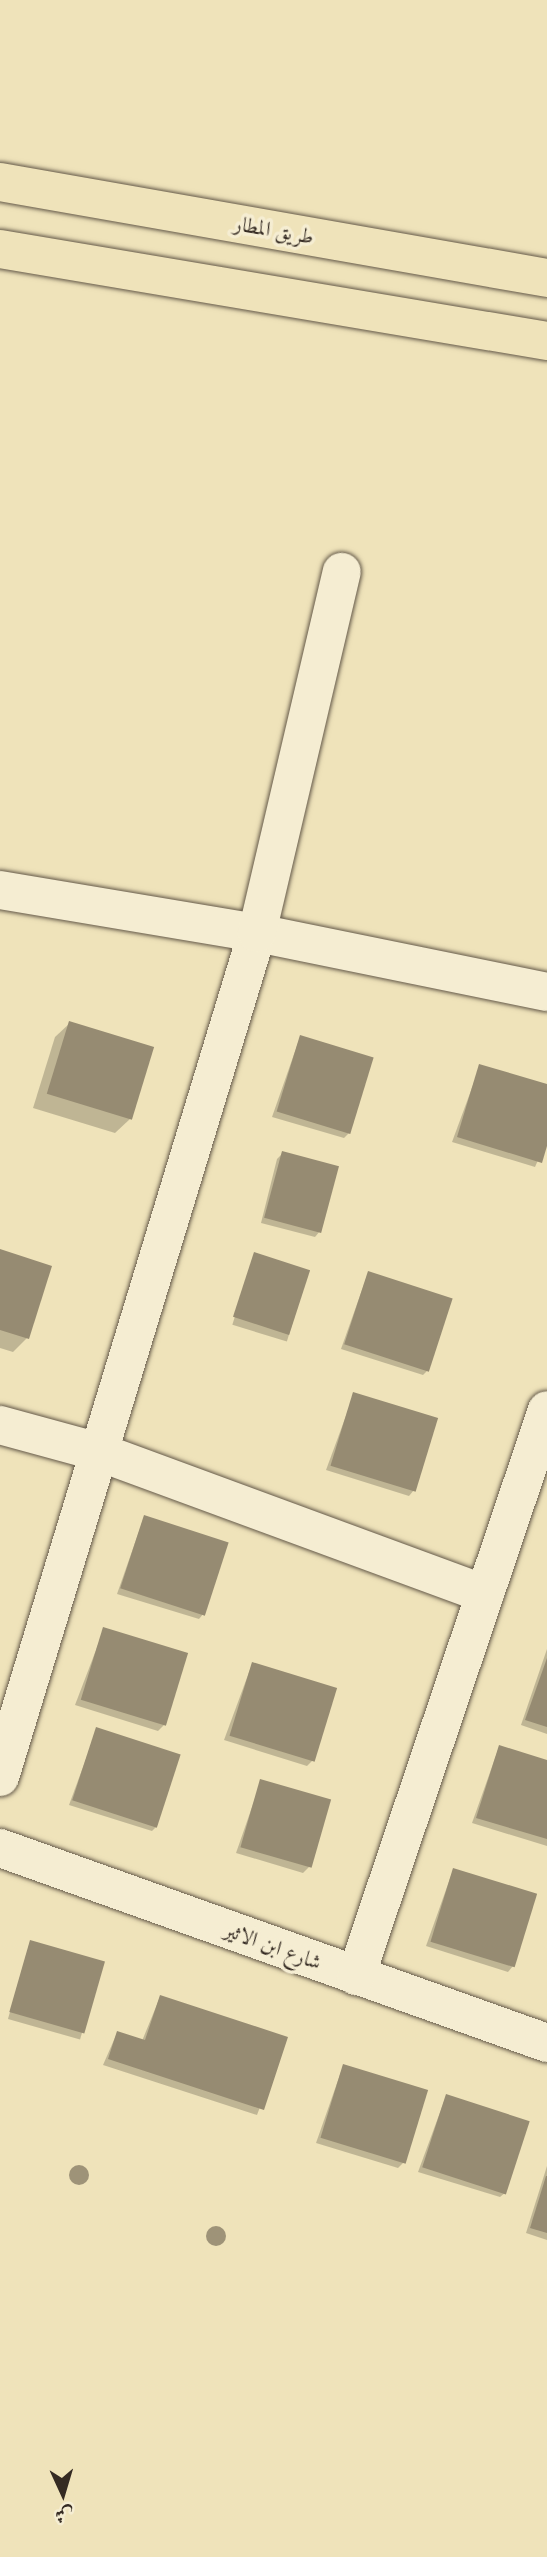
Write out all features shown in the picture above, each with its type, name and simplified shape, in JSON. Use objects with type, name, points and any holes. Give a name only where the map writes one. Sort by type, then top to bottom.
[{"type":"highway","name":"طريق المطار","points":[[0,182],[547,278]]},
{"type":"highway","points":[[0,250],[547,341]]},
{"type":"street","points":[[0,1777],[257,933],[342,572]]},
{"type":"street","points":[[0,890],[257,933],[547,992]]},
{"type":"street","points":[[356,1976],[547,1410]]},
{"type":"street","points":[[0,1425],[99,1452],[485,1594]]},
{"type":"street","name":"شارع ابن الاثير","points":[[0,1848],[547,2043]]},
{"type":"building","points":[[69,1021],[154,1047],[132,1120],[47,1094]]},
{"type":"building","points":[[300,1035],[374,1058],[350,1134],[277,1112]]},
{"type":"building","points":[[479,1064],[547,1084],[547,1146],[542,1163],[457,1137]]},
{"type":"building","points":[[282,1151],[339,1166],[321,1233],[264,1218]]},
{"type":"building","points":[[0,1249],[52,1266],[29,1339],[0,1330]]},
{"type":"building","points":[[254,1252],[310,1270],[289,1335],[233,1317]]},
{"type":"building","points":[[368,1271],[453,1299],[429,1372],[344,1344]]},
{"type":"building","points":[[353,1392],[438,1418],[416,1492],[330,1466]]},
{"type":"building","points":[[144,1515],[229,1543],[205,1616],[120,1588]]},
{"type":"building","points":[[103,1627],[188,1653],[166,1726],[81,1700]]},
{"type":"building","points":[[547,1658],[547,1727],[525,1720]]},
{"type":"building","points":[[252,1662],[337,1688],[315,1762],[229,1736]]},
{"type":"building","points":[[96,1727],[181,1755],[157,1828],[72,1800]]},
{"type":"building","points":[[499,1745],[547,1760],[547,1839],[476,1818]]},
{"type":"building","points":[[260,1779],[331,1799],[312,1868],[240,1847]]},
{"type":"building","points":[[453,1868],[537,1894],[515,1967],[430,1942]]},
{"type":"building","points":[[30,1940],[105,1961],[84,2034],[9,2012]]},
{"type":"building","points":[[160,1995],[288,2037],[264,2110],[108,2059],[117,2031],[145,2040]]},
{"type":"building","points":[[343,2064],[428,2090],[406,2164],[320,2138]]},
{"type":"building","points":[[446,2094],[530,2121],[506,2194],[422,2167]]},
{"type":"building","points":[[547,2176],[547,2233],[530,2228]]}]
